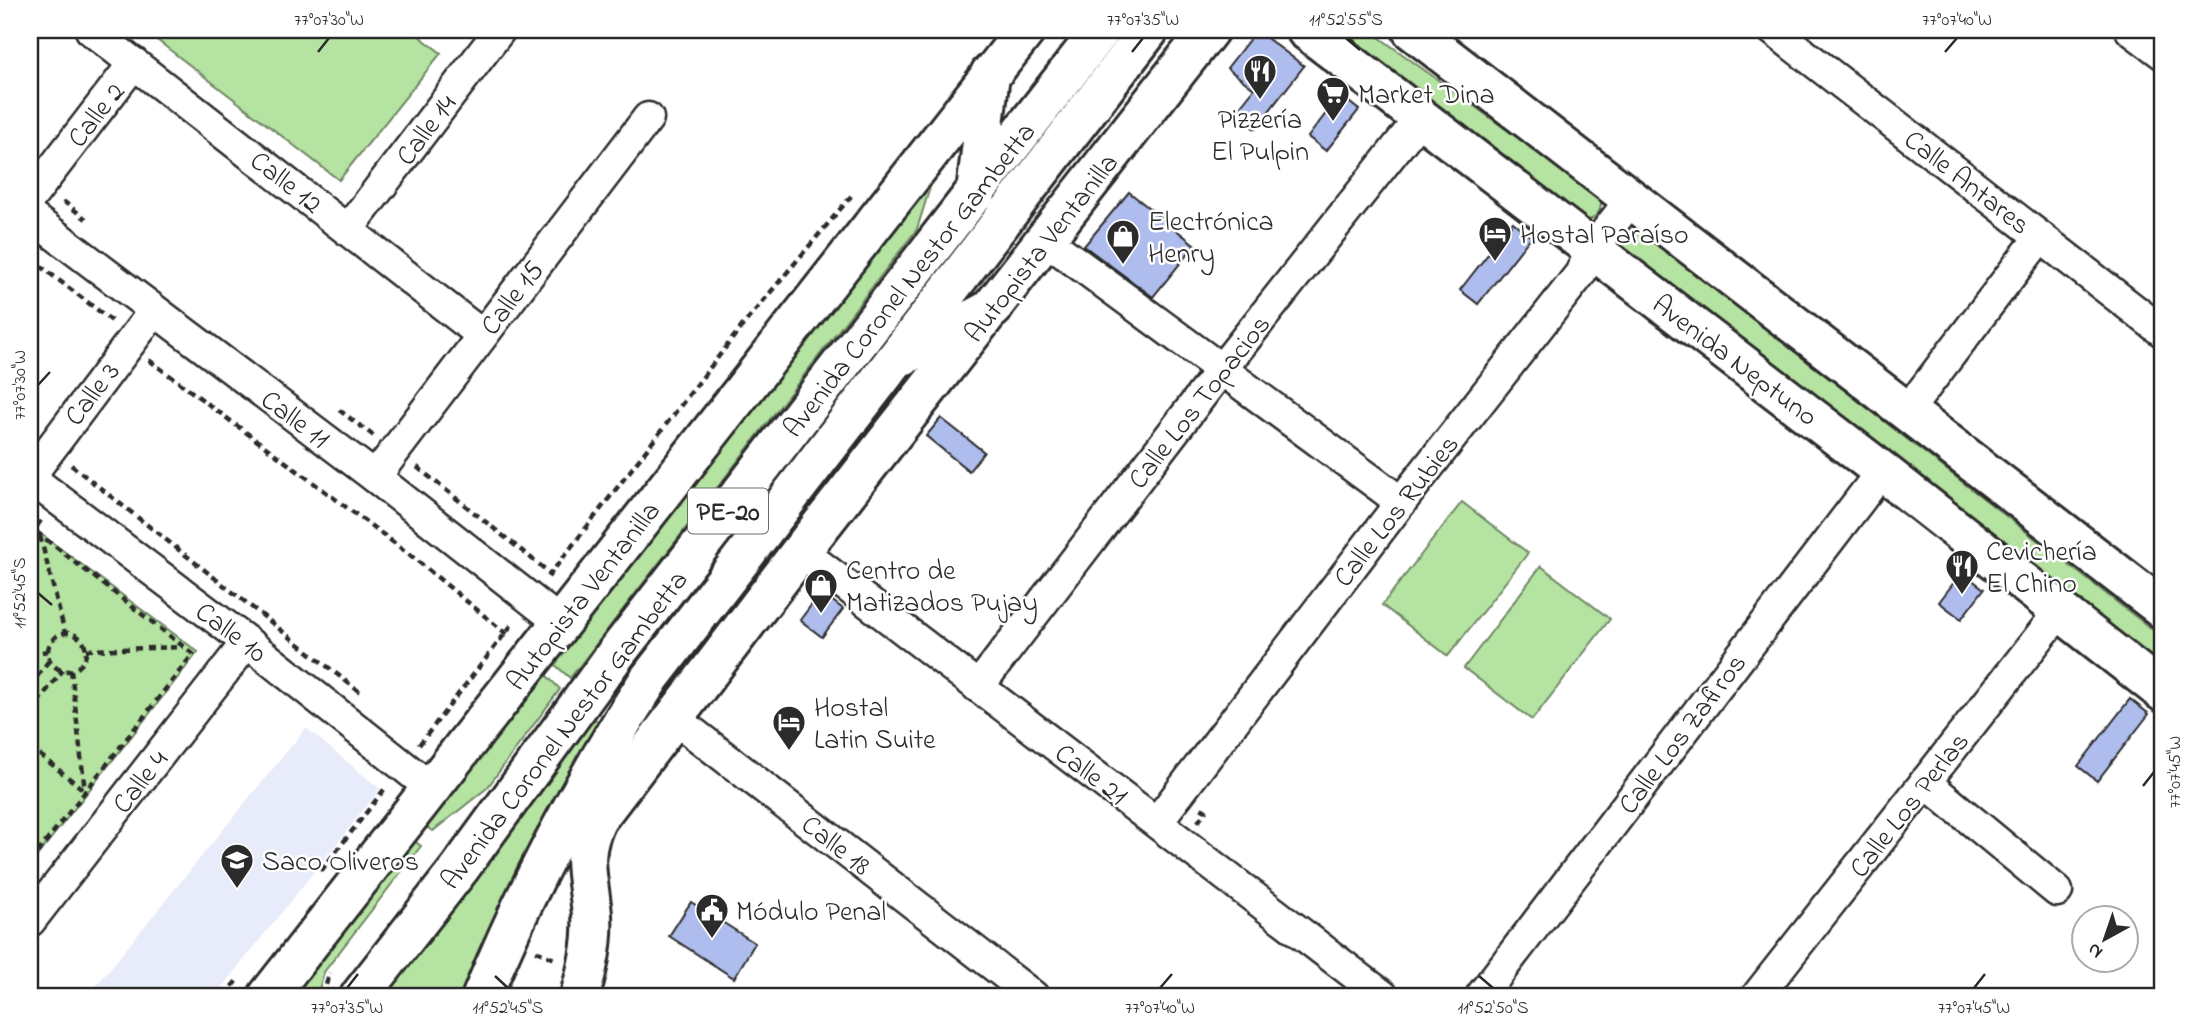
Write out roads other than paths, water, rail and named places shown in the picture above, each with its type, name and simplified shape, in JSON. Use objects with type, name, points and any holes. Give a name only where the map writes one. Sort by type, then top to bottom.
[{"type":"main road","name":"Autopista Ventanilla","points":[[268,996],[1026,30]]},
{"type":"main road","name":"Avenida Coronel Nestor Gambetta","points":[[360,996],[460,868],[615,655],[1101,30]]},
{"type":"main road","name":"Avenida Coronel Nestor Gambetta","points":[[482,996],[536,873],[610,739],[650,678],[1149,30]]},
{"type":"main road","name":"Autopista Ventanilla","points":[[580,996],[592,942],[592,914],[584,867],[591,832],[608,804],[801,551],[1209,30]]},
{"type":"main road","name":"Avenida Neptuno","points":[[1306,30],[1882,471],[2163,692]]},
{"type":"main road","points":[[1412,30],[2163,609]]},
{"type":"main road","points":[[976,194],[990,74]]},
{"type":"main road","points":[[894,361],[993,308]]},
{"type":"street","name":"Calle 12","points":[[91,30],[349,228],[482,335]]},
{"type":"street","name":"Calle Antares","points":[[1773,30],[2163,332]]},
{"type":"street","points":[[2131,30],[2163,54]]},
{"type":"street","name":"Calle 14","points":[[349,228],[488,34]]},
{"type":"street","name":"Calle 2","points":[[30,198],[135,63]]},
{"type":"street","name":"Calle Los Topacios","points":[[978,687],[1220,371],[1420,117]]},
{"type":"street","name":"Calle 15","points":[[375,477],[648,118]]},
{"type":"street","name":"Calle Los Rubies","points":[[1157,822],[1401,502],[1580,274],[1592,250],[1632,198]]},
{"type":"street","name":"Calle 11","points":[[30,216],[375,477],[561,623]]},
{"type":"street","points":[[1908,410],[2040,237]]},
{"type":"street","points":[[1046,240],[1401,502]]},
{"type":"street","name":"Calle 3","points":[[30,477],[154,311]]},
{"type":"street","name":"Calle Los Zafiros","points":[[1481,996],[1882,471]]},
{"type":"street","name":"Calle 10","points":[[30,477],[247,642],[431,788]]},
{"type":"street","name":"Calle 21","points":[[801,551],[1383,996]]},
{"type":"street","name":"Calle Los Perlas","points":[[1757,996],[2060,611]]},
{"type":"street","name":"Calle 4","points":[[30,921],[247,642]]},
{"type":"street","name":"Calle 18","points":[[674,718],[1033,996]]},
{"type":"street","points":[[1925,782],[2057,891]]},
{"type":"place","name":"Pizzería El Pulpin","points":[[1260,101]]},
{"type":"place","name":"Market Dina","points":[[1333,123]]},
{"type":"place","name":"Hostal Paraíso","points":[[1495,263]]},
{"type":"place","name":"Electrónica Henry","points":[[1123,266]]},
{"type":"place","name":"Cevichería El Chino","points":[[1962,596]]},
{"type":"place","name":"Centro de Matizados Pujay","points":[[821,615]]},
{"type":"place","name":"Hostal Latin Suite","points":[[789,752]]},
{"type":"place","name":"Saco Oliveros","points":[[237,890]]},
{"type":"place","name":"Módulo Penal","points":[[712,940]]}]
